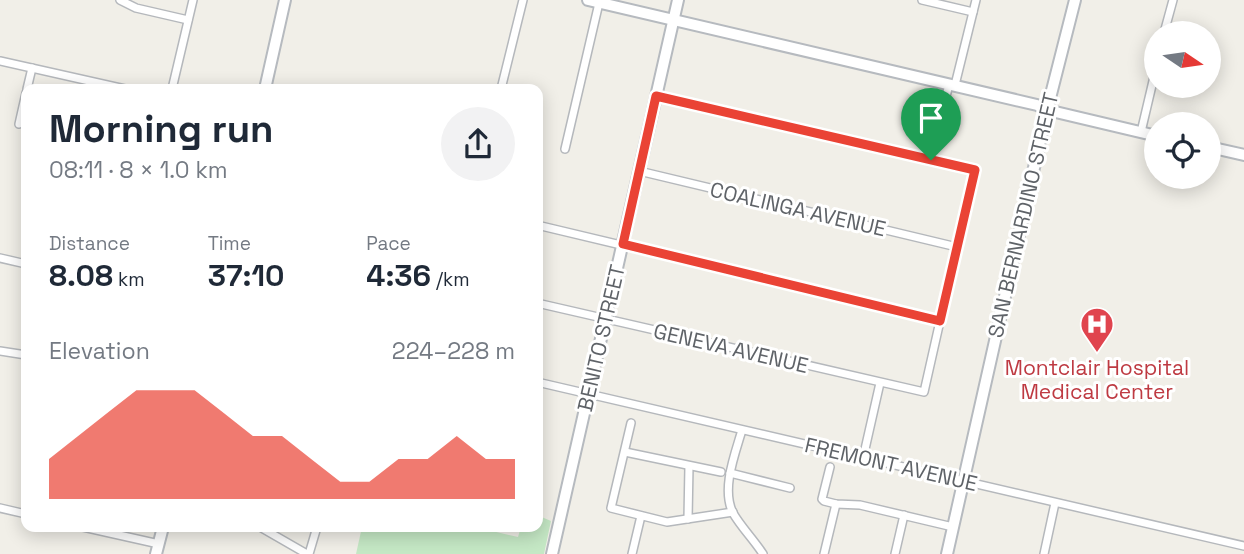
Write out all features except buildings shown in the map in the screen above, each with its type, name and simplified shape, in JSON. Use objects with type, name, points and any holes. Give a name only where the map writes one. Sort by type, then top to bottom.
[{"type":"main road","points":[[266,84],[285,0]]},
{"type":"main road","points":[[587,0],[1037,105],[1047,110],[1144,133]]},
{"type":"main road","name":"BENITO STREET","points":[[552,554],[678,0]]},
{"type":"main road","name":"SAN BERNARDINO STREET","points":[[947,554],[1047,110],[1075,0]]},
{"type":"main road","points":[[1221,150],[1244,155]]},
{"type":"street","points":[[120,0],[136,8],[188,20]]},
{"type":"street","points":[[173,84],[193,0]]},
{"type":"street","points":[[502,84],[523,0]]},
{"type":"street","points":[[922,0],[973,12]]},
{"type":"street","points":[[931,160],[976,0]]},
{"type":"street","points":[[1167,21],[1173,0]]},
{"type":"street","points":[[565,149],[599,3]]},
{"type":"street","points":[[0,61],[96,84]]},
{"type":"street","points":[[29,84],[32,68]]},
{"type":"street","points":[[543,226],[940,321],[975,170],[656,96]]},
{"type":"street","points":[[1141,132],[1149,98]]},
{"type":"street","points":[[19,124],[21,116]]},
{"type":"street","name":"COALINGA AVENUE","points":[[639,171],[957,247]]},
{"type":"street","points":[[0,258],[21,263]]},
{"type":"street","name":"GENEVA AVENUE","points":[[543,304],[925,393],[940,321]]},
{"type":"street","points":[[0,351],[21,354]]},
{"type":"street","name":"FREMONT AVENUE","points":[[543,383],[1244,546]]},
{"type":"street","points":[[863,458],[880,383]]},
{"type":"street","points":[[631,423],[611,508],[667,522],[733,512]]},
{"type":"street","points":[[742,430],[730,473],[729,497],[733,512],[764,554]]},
{"type":"street","points":[[625,452],[721,472]]},
{"type":"street","points":[[688,519],[689,466]]},
{"type":"street","points":[[831,467],[822,499],[824,501],[860,505],[953,527]]},
{"type":"street","points":[[730,473],[790,488]]},
{"type":"street","points":[[1044,554],[1055,503]]},
{"type":"street","points":[[824,554],[836,504]]},
{"type":"street","points":[[0,508],[21,513]]},
{"type":"street","points":[[895,554],[904,515]]},
{"type":"street","points":[[632,554],[641,516]]},
{"type":"street","points":[[100,532],[158,549]]},
{"type":"street","points":[[269,532],[308,554],[315,532]]},
{"type":"green space","points":[[543,518],[551,521],[544,554],[356,554],[361,532],[496,532],[518,537],[520,532],[543,532]]},
{"type":"place","name":"Montclair Hospital Medical Center","points":[[1097,354]]},
{"type":"route","points":[[656,96],[931,160],[975,170],[940,321],[623,244],[656,96]]}]
